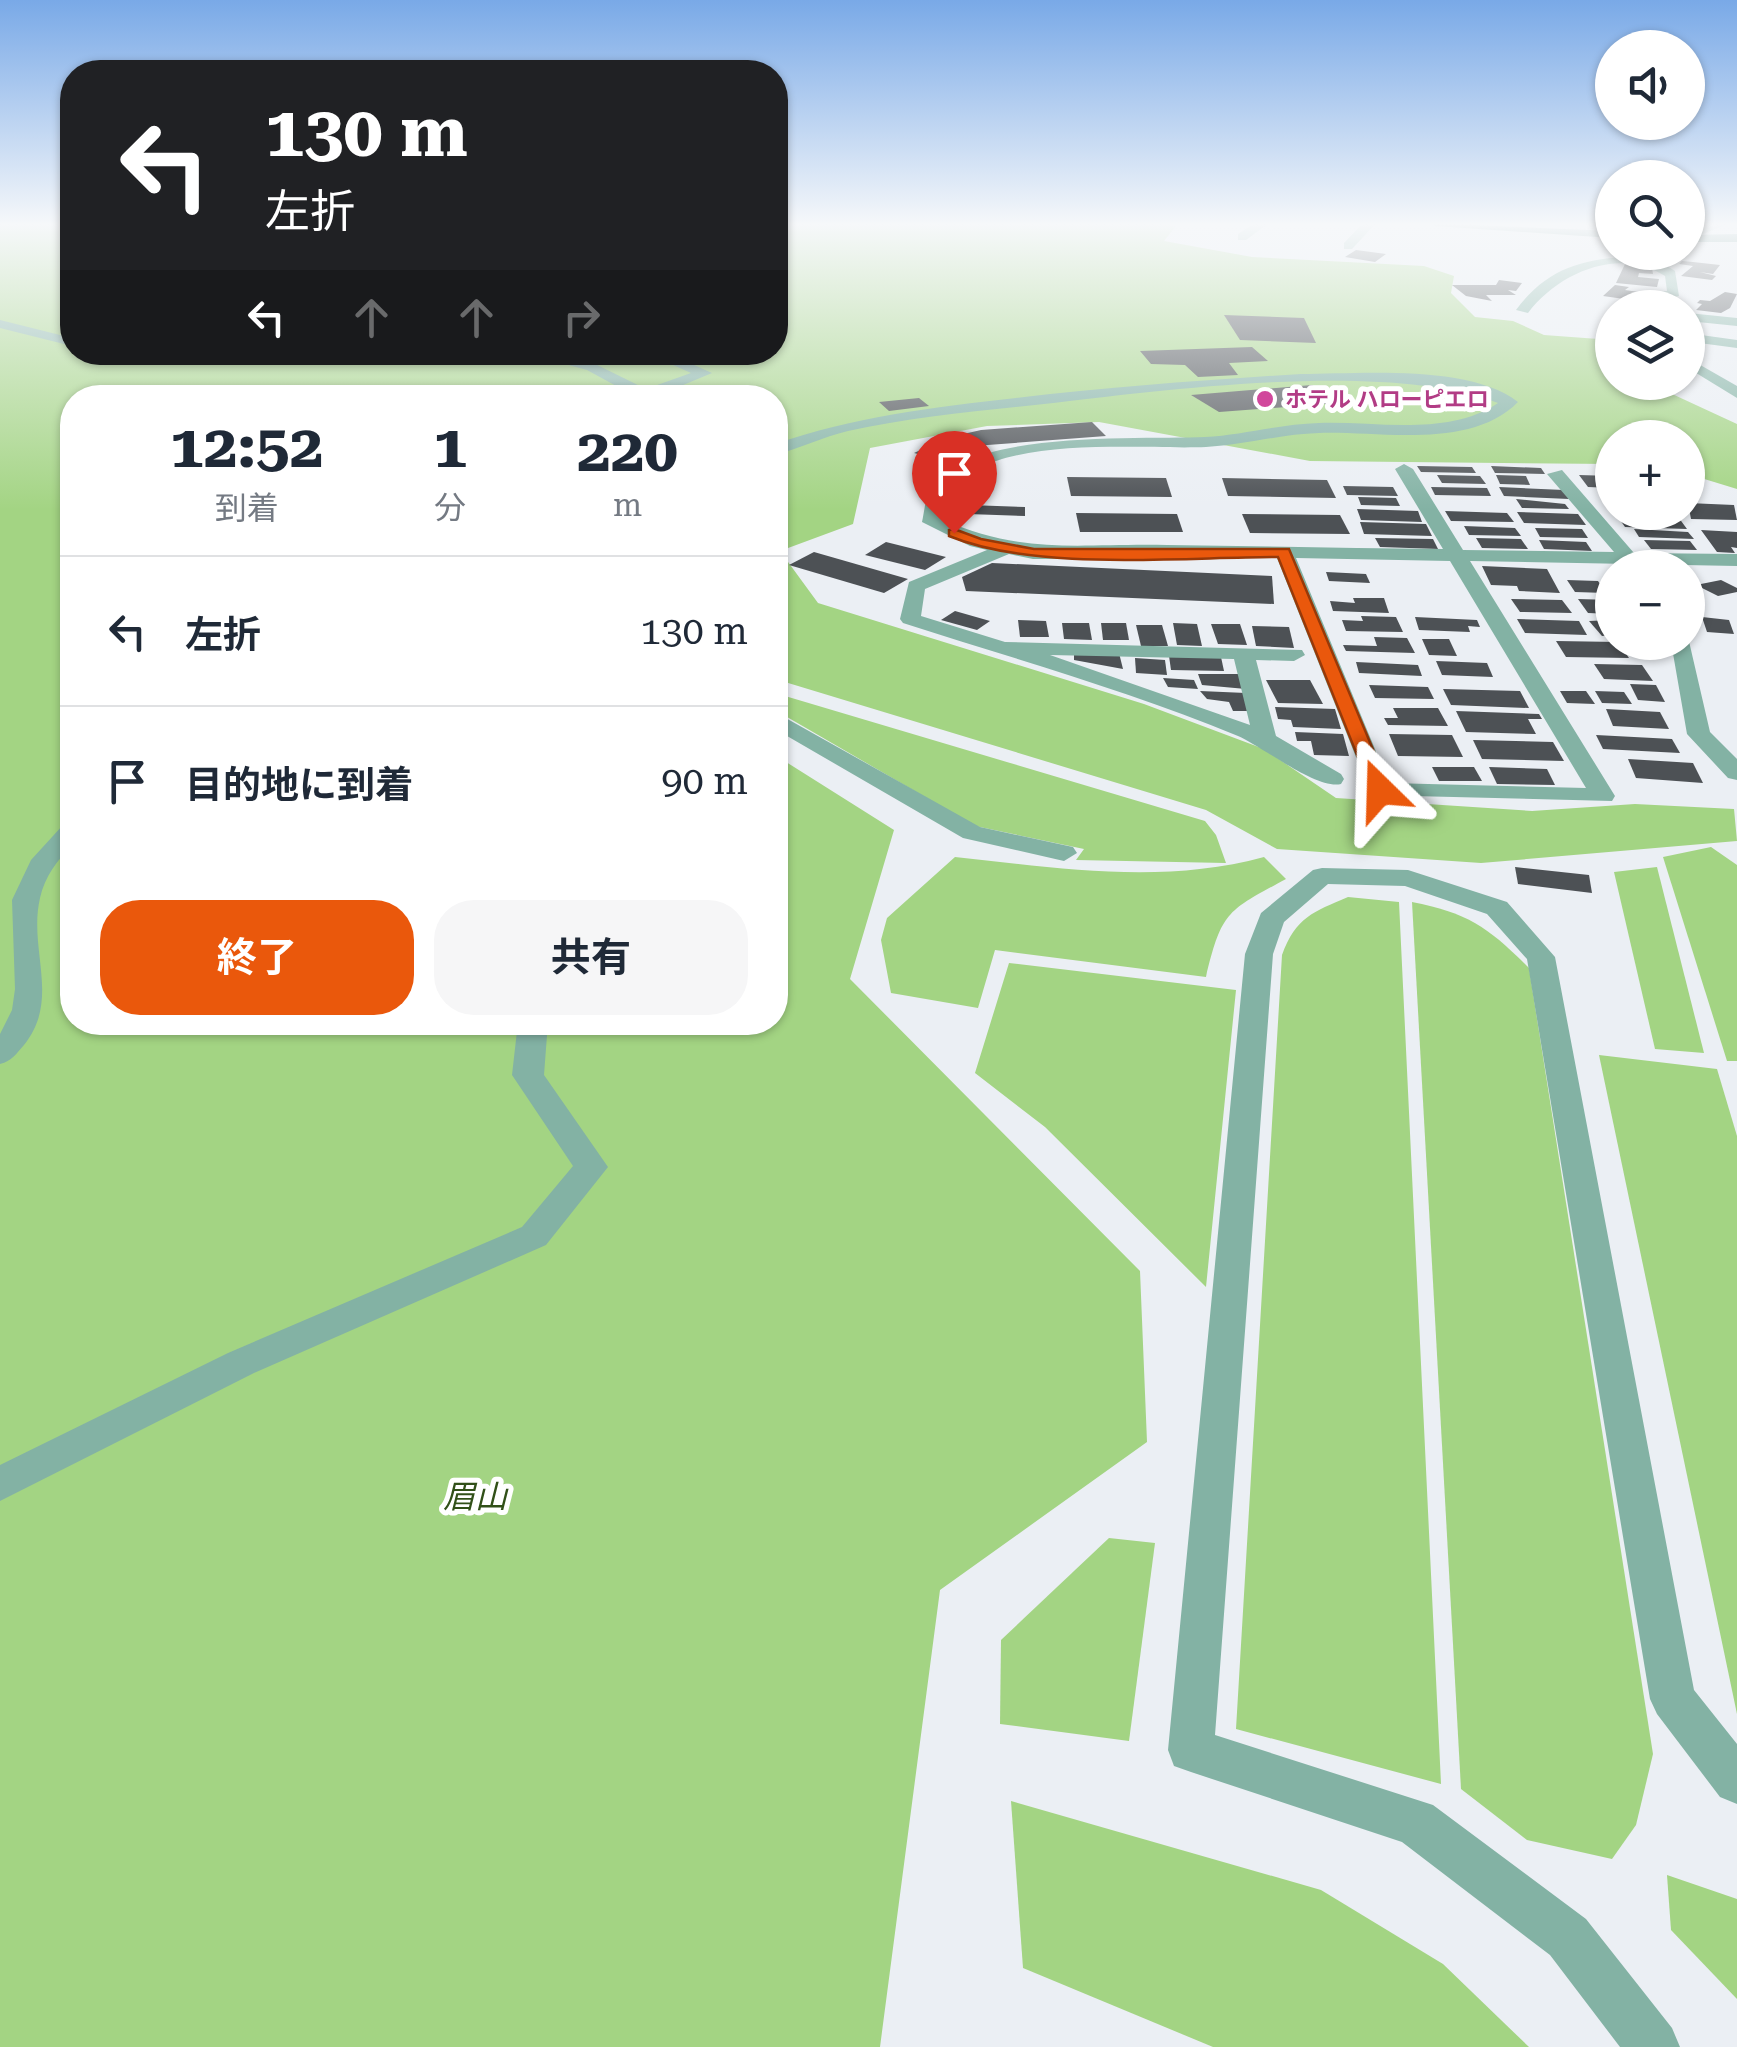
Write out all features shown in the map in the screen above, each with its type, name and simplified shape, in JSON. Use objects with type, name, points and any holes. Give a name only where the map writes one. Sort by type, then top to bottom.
[{"type":"street","points":[[0,324],[60,339]]},
{"type":"street","points":[[1705,340],[1737,344]]},
{"type":"street","points":[[585,365],[623,385]]},
{"type":"street","points":[[672,385],[705,373],[684,365]]},
{"type":"street","points":[[1705,375],[1737,393]]},
{"type":"street","points":[[788,445],[884,420],[1221,382],[1389,377],[1463,384],[1502,395],[1510,402],[1473,421],[1428,427],[1317,428],[1208,442],[1012,451],[982,458],[952,476],[930,508],[931,522],[978,542],[1034,553],[1595,556]]},
{"type":"street","points":[[1284,552],[1380,790],[1603,796],[1404,469]]},
{"type":"street","points":[[1556,474],[1622,550]]},
{"type":"street","points":[[936,525],[958,500]]},
{"type":"street","points":[[1005,549],[916,586],[910,620],[1193,708],[1265,739],[1332,779]]},
{"type":"street","points":[[1705,562],[1737,560]]},
{"type":"street","points":[[1000,648],[1294,655]]},
{"type":"street","points":[[1243,653],[1265,739]]},
{"type":"street","points":[[1685,660],[1700,734],[1737,773]]},
{"type":"street","points":[[788,727],[972,833],[1064,853]]},
{"type":"street","points":[[0,1054],[14,1041],[32,1001],[25,920],[32,879],[60,845]]},
{"type":"street","points":[[1654,2047],[1568,1938],[1416,1822],[1191,1750],[1260,954],[1270,919],[1322,876],[1408,878],[1496,908],[1541,956],[1672,1700],[1737,1781]]},
{"type":"street","points":[[0,1484],[241,1362],[534,1236],[590,1167],[528,1075],[532,1035]]},
{"type":"green space","name":"眉山","points":[[0,319],[60,319],[60,365],[788,365],[788,319],[1490,319],[1513,321],[1544,335],[1595,339],[1595,400],[1685,400],[1737,424],[1737,489],[1705,479],[1705,420],[1595,420],[1595,464],[1310,461],[1099,422],[987,426],[870,448],[853,524],[788,548],[788,385],[60,385],[60,1035],[788,1035],[788,763],[894,830],[850,979],[1140,1271],[1147,1442],[940,1590],[880,2047],[0,2047]]},
{"type":"green space","name":"眉山","points":[[788,562],[818,603],[1144,704],[1264,749],[1336,798],[1532,811],[1635,804],[1734,809],[1737,841],[1481,863],[1277,849],[1206,810],[788,683]]},
{"type":"green space","points":[[788,697],[1205,821],[1216,835],[1226,863],[1076,860],[1084,849],[975,826],[788,718]]},
{"type":"green space","points":[[1711,847],[1737,865],[1737,1061],[1727,1061],[1663,857]]},
{"type":"green space","points":[[955,857],[1148,872],[1187,870],[1264,857],[1286,879],[1230,915],[1217,938],[1206,977],[995,950],[978,1008],[891,993],[881,940],[887,918]]},
{"type":"green space","points":[[1657,867],[1704,1053],[1655,1049],[1614,872]]},
{"type":"green space","points":[[1348,897],[1399,902],[1441,1784],[1236,1729],[1282,955],[1293,932],[1307,917]]},
{"type":"green space","points":[[1412,902],[1448,911],[1476,924],[1529,968],[1653,1754],[1636,1825],[1612,1859],[1527,1840],[1461,1789]]},
{"type":"green space","points":[[1009,963],[1236,990],[1206,1287],[1045,1127],[975,1073]]},
{"type":"green space","points":[[1599,1055],[1717,1069],[1737,1136],[1737,1714]]},
{"type":"green space","points":[[1109,1538],[1155,1543],[1129,1741],[1000,1724],[1001,1640]]},
{"type":"green space","points":[[1011,1801],[1321,1890],[1443,1964],[1529,2047],[1213,2047],[1023,1968]]},
{"type":"green space","points":[[1667,1875],[1737,1899],[1737,1999],[1671,1930]]},
{"type":"building","points":[[1226,319],[1304,319],[1316,343],[1240,340]]},
{"type":"building","points":[[1252,347],[1268,361],[1229,363],[1238,375],[1198,377],[1185,365],[1151,364],[1140,351]]},
{"type":"building","name":"ホテル ハローピエロ","points":[[1312,385],[1339,403],[1219,412],[1191,395]]},
{"type":"building","points":[[919,398],[929,406],[889,411],[879,402]]},
{"type":"building","points":[[1092,422],[1106,436],[974,446],[944,461],[914,453],[946,438],[981,430]]},
{"type":"building","points":[[1417,466],[1472,467],[1476,473],[1421,472]]},
{"type":"building","points":[[1491,466],[1541,468],[1545,474],[1495,473]]},
{"type":"building","points":[[1437,475],[1480,476],[1486,484],[1442,483]]},
{"type":"building","points":[[1496,475],[1526,476],[1530,485],[1500,484]]},
{"type":"building","points":[[1579,475],[1595,475],[1595,487],[1588,487]]},
{"type":"building","points":[[1067,477],[1166,478],[1172,497],[1071,496]]},
{"type":"building","points":[[1222,478],[1327,480],[1336,498],[1228,496]]},
{"type":"building","points":[[1343,486],[1393,487],[1398,496],[1347,495]]},
{"type":"building","points":[[1431,487],[1487,488],[1491,496],[1435,495]]},
{"type":"building","points":[[1499,487],[1564,490],[1569,499],[1504,496]]},
{"type":"building","points":[[1358,497],[1396,498],[1400,506],[1361,505]]},
{"type":"building","points":[[1516,499],[1565,504],[1569,509],[1522,508]]},
{"type":"building","points":[[1705,504],[1734,505],[1737,520],[1705,519]]},
{"type":"building","points":[[969,505],[1025,507],[1025,516],[968,514]]},
{"type":"building","points":[[1357,509],[1418,511],[1422,522],[1361,520]]},
{"type":"building","points":[[1445,511],[1507,513],[1514,522],[1451,521]]},
{"type":"building","points":[[1517,512],[1578,514],[1586,525],[1524,523]]},
{"type":"building","points":[[1076,513],[1177,514],[1183,532],[1080,532]]},
{"type":"building","points":[[1242,514],[1340,515],[1350,534],[1250,533]]},
{"type":"building","points":[[1360,522],[1426,524],[1432,536],[1364,534]]},
{"type":"building","points":[[1464,526],[1515,528],[1521,536],[1469,535]]},
{"type":"building","points":[[1535,528],[1582,529],[1588,538],[1540,537]]},
{"type":"building","points":[[1635,530],[1688,532],[1694,539],[1639,537]]},
{"type":"building","points":[[1701,530],[1737,532],[1737,548],[1731,547],[1735,553],[1717,552]]},
{"type":"building","points":[[1375,538],[1433,539],[1438,549],[1380,547]]},
{"type":"building","points":[[1476,538],[1521,539],[1528,549],[1482,548]]},
{"type":"building","points":[[1539,540],[1586,542],[1592,551],[1544,549]]},
{"type":"building","points":[[1644,540],[1690,541],[1697,550],[1651,549]]},
{"type":"building","points":[[886,542],[946,557],[925,570],[865,555]]},
{"type":"building","points":[[814,552],[908,579],[884,593],[789,565]]},
{"type":"building","points":[[992,563],[1272,576],[1274,604],[966,591],[962,577]]},
{"type":"building","points":[[1482,566],[1547,569],[1560,593],[1491,585]]},
{"type":"building","points":[[1326,572],[1366,574],[1370,583],[1329,581]]},
{"type":"building","points":[[1567,580],[1595,581],[1595,593],[1575,592]]},
{"type":"building","points":[[1721,580],[1737,588],[1737,592],[1718,596],[1705,590],[1705,583]]},
{"type":"building","points":[[1353,598],[1384,598],[1389,613],[1333,611],[1330,601],[1355,603]]},
{"type":"building","points":[[1511,599],[1562,600],[1572,613],[1520,612]]},
{"type":"building","points":[[1578,599],[1595,600],[1595,613],[1588,613]]},
{"type":"building","points":[[955,611],[990,621],[977,630],[941,620]]},
{"type":"building","points":[[1361,616],[1396,617],[1403,632],[1346,631],[1342,620],[1363,621]]},
{"type":"building","points":[[1415,617],[1477,620],[1480,627],[1468,626],[1470,632],[1419,630]]},
{"type":"building","points":[[1705,617],[1729,620],[1734,634],[1707,632]]},
{"type":"building","points":[[1517,619],[1579,621],[1587,635],[1525,633]]},
{"type":"building","points":[[1018,620],[1046,621],[1049,637],[1020,637]]},
{"type":"building","points":[[1062,623],[1089,623],[1092,640],[1064,639]]},
{"type":"building","points":[[1101,623],[1126,623],[1129,640],[1103,640]]},
{"type":"building","points":[[1173,623],[1197,624],[1202,646],[1177,645]]},
{"type":"building","points":[[1211,624],[1240,624],[1247,645],[1218,644]]},
{"type":"building","points":[[1136,625],[1162,625],[1168,646],[1141,646]]},
{"type":"building","points":[[1252,626],[1289,627],[1294,648],[1256,646]]},
{"type":"building","points":[[1374,637],[1407,638],[1415,653],[1346,651],[1343,645],[1377,646]]},
{"type":"building","points":[[1422,639],[1449,639],[1457,656],[1429,655]]},
{"type":"building","points":[[1556,641],[1595,642],[1595,657],[1566,657]]},
{"type":"building","points":[[1074,652],[1119,653],[1123,669],[1074,660]]},
{"type":"building","points":[[1169,656],[1221,657],[1224,671],[1171,670]]},
{"type":"building","points":[[1135,658],[1165,660],[1167,675],[1136,673]]},
{"type":"building","points":[[1436,661],[1487,663],[1493,677],[1442,675]]},
{"type":"building","points":[[1356,662],[1418,665],[1422,676],[1359,673]]},
{"type":"building","points":[[1594,664],[1642,665],[1653,681],[1604,679]]},
{"type":"building","points":[[1198,674],[1240,674],[1246,689],[1202,685]]},
{"type":"building","points":[[1163,678],[1194,680],[1198,689],[1168,687]]},
{"type":"building","points":[[1266,680],[1310,680],[1323,704],[1278,703]]},
{"type":"building","points":[[1630,684],[1656,685],[1665,702],[1638,700]]},
{"type":"building","points":[[1369,685],[1428,687],[1434,699],[1375,698]]},
{"type":"building","points":[[1443,689],[1520,691],[1529,708],[1451,705]]},
{"type":"building","points":[[1200,691],[1246,693],[1253,711],[1233,711],[1229,702],[1207,699]]},
{"type":"building","points":[[1560,691],[1586,691],[1595,704],[1567,703]]},
{"type":"building","points":[[1595,691],[1624,692],[1632,704],[1602,703]]},
{"type":"building","points":[[1275,707],[1335,709],[1341,729],[1293,727],[1291,720],[1278,719]]},
{"type":"building","points":[[1393,708],[1438,708],[1448,726],[1388,725],[1384,718],[1398,718]]},
{"type":"building","points":[[1606,709],[1660,712],[1669,729],[1613,726]]},
{"type":"building","points":[[1456,711],[1539,714],[1542,719],[1528,719],[1536,734],[1466,732]]},
{"type":"building","points":[[1295,732],[1343,734],[1349,756],[1314,755],[1311,741],[1297,741]]},
{"type":"building","points":[[1389,734],[1452,735],[1463,757],[1398,756]]},
{"type":"building","points":[[1596,735],[1672,739],[1680,753],[1603,749]]},
{"type":"building","points":[[1473,740],[1553,742],[1564,761],[1482,759]]},
{"type":"building","points":[[1628,759],[1693,763],[1703,783],[1636,778]]},
{"type":"building","points":[[1432,767],[1474,767],[1482,781],[1439,781]]},
{"type":"building","points":[[1489,767],[1547,769],[1555,785],[1497,784]]},
{"type":"building","points":[[1515,867],[1589,875],[1592,893],[1518,884]]},
{"type":"place","name":"ホテル ハローピエロ","points":[[1265,399]]},
{"type":"route","points":[[954,533],[1005,549],[1034,553],[1284,552],[1380,790]]}]
